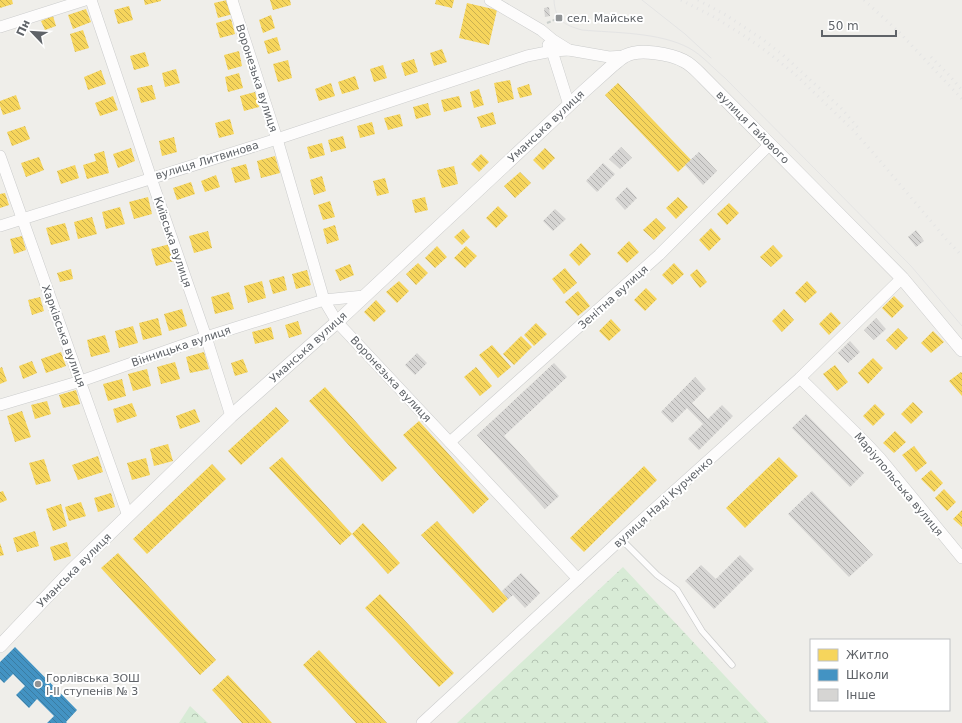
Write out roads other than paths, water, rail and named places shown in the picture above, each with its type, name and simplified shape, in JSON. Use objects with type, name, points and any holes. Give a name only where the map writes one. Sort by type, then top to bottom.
[{"type":"street","points":[[0,27],[85,0]]},
{"type":"street","name":"Київська вулиця","points":[[91,0],[206,337],[231,416]]},
{"type":"street","name":"Воронезька вулиця","points":[[232,0],[277,139],[324,300],[337,322],[578,578]]},
{"type":"street","name":"вулиця Гайового","points":[[490,0],[540,30],[569,50],[609,57],[625,56],[642,52],[662,54],[684,61],[692,66],[902,278],[962,350]]},
{"type":"street","points":[[540,30],[552,51],[569,105]]},
{"type":"street","name":"вулиця Литвинова","points":[[0,226],[277,139],[527,56],[552,51],[569,50]]},
{"type":"street","name":"Уманська вулиця","points":[[0,644],[72,570],[231,416],[337,322],[569,105],[625,56]]},
{"type":"street","name":"Зенітна вулиця","points":[[450,442],[659,256],[770,144]]},
{"type":"street","name":"Харківська вулиця","points":[[0,156],[128,516]]},
{"type":"street","name":"вулиця Наді Курченко","points":[[422,723],[578,578],[800,378],[902,278]]},
{"type":"street","name":"Вінницька вулиця","points":[[0,405],[80,381],[206,337],[324,300],[364,296]]},
{"type":"street","name":"Маріупольська вулиця","points":[[800,378],[880,458],[962,558]]},
{"type":"lane","points":[[621,539],[657,575],[677,590],[702,631],[732,665]]},
{"type":"tram line","points":[[554,0],[556,12],[559,17],[565,24],[570,26],[582,30],[651,36],[677,43],[698,54],[725,78],[911,266],[962,326]]},
{"type":"tram line","points":[[642,0],[685,34],[711,58]]},
{"type":"railway","points":[[681,0],[714,17],[743,35],[796,75],[853,130],[962,256]]},
{"type":"railway","points":[[698,0],[726,15],[783,55],[840,107],[860,130]]},
{"type":"railway","points":[[864,0],[900,33],[962,99]]},
{"type":"railway","points":[[931,57],[962,90]]},
{"type":"place","name":"сел. Майське","points":[[559,18]]},
{"type":"place","name":"Горлівська ЗОШ І-ІІ ступенів № 3","points":[[38,684]]}]
